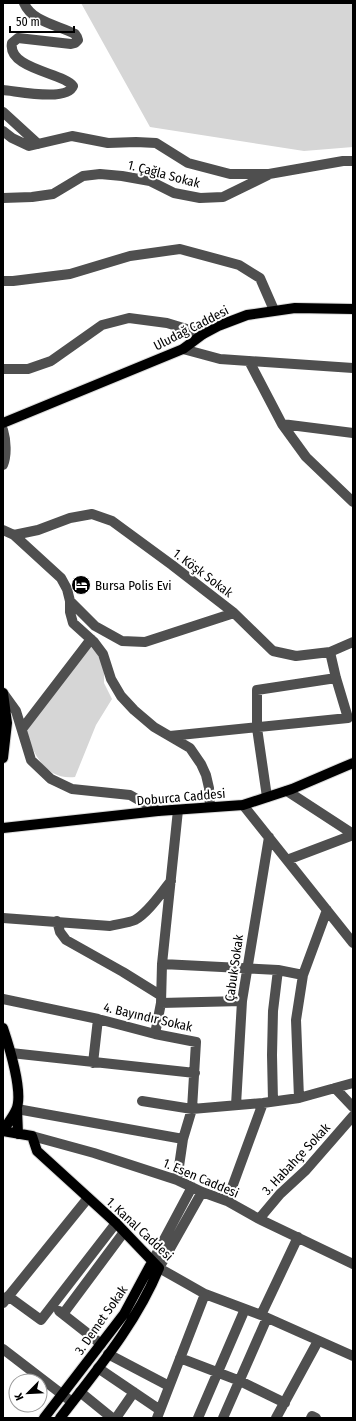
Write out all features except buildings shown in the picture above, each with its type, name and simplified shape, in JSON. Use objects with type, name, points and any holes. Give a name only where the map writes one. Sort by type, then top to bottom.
[{"type":"main road","name":"Uludağ Caddesi","points":[[3,423],[183,349],[203,334],[218,326],[247,315],[295,308],[353,310]]},
{"type":"main road","points":[[3,693],[7,723],[3,758]]},
{"type":"main road","name":"Doburca Caddesi","points":[[3,828],[158,811],[244,805],[287,790],[353,763]]},
{"type":"main road","points":[[3,1028],[11,1054],[18,1088],[18,1134]]},
{"type":"main road","points":[[17,1109],[3,1131],[32,1136]]},
{"type":"main road","name":"1. Kanal Caddesi","points":[[32,1136],[37,1151],[116,1223],[156,1265]]},
{"type":"main road","name":"3. Demet Sokak","points":[[44,1418],[124,1314],[156,1265]]},
{"type":"main road","name":"3. Demet Sokak","points":[[60,1418],[133,1319],[152,1284],[156,1265]]},
{"type":"street","points":[[3,90],[49,95],[69,92],[72,90],[73,86],[67,81],[28,66],[13,52],[11,46],[12,43],[18,38],[63,44],[75,43],[78,40],[78,37],[74,34],[31,14],[24,3]]},
{"type":"street","points":[[3,112],[38,144]]},
{"type":"street","points":[[3,131],[12,138],[29,146],[72,136],[108,143],[156,143],[188,163],[230,174],[269,174],[343,161],[353,161]]},
{"type":"street","name":"1. Çağla Sokak","points":[[3,198],[32,197],[53,194],[83,176],[100,174],[150,181],[174,193],[200,198],[223,197],[269,174]]},
{"type":"street","points":[[3,281],[70,274],[130,256],[180,249],[239,264],[260,278],[274,310]]},
{"type":"street","points":[[3,369],[28,369],[52,361],[102,325],[128,318],[166,323],[203,334]]},
{"type":"street","points":[[183,349],[220,359],[353,368]]},
{"type":"street","points":[[249,361],[282,424],[306,457],[353,502]]},
{"type":"street","points":[[282,424],[353,434]]},
{"type":"street","points":[[3,430],[6,438],[5,461],[3,465]]},
{"type":"street","name":"1. Köşk Sokak","points":[[14,535],[38,530],[70,518],[92,514],[112,521],[234,613]]},
{"type":"street","points":[[3,530],[14,535],[61,578],[70,601],[70,612],[73,623],[91,639],[103,654],[111,679],[121,696],[134,710],[154,727],[190,748],[201,764],[206,775],[210,788],[210,807]]},
{"type":"street","name":"1. Köşk Sokak","points":[[70,601],[95,626],[122,641],[145,642],[234,613]]},
{"type":"street","points":[[234,613],[273,651],[296,656],[330,652],[353,642]]},
{"type":"street","points":[[22,729],[91,639]]},
{"type":"street","points":[[170,736],[348,718],[330,652]]},
{"type":"street","points":[[267,797],[257,728],[257,690],[336,678]]},
{"type":"street","points":[[3,693],[16,711],[31,760],[51,779],[72,788],[130,795],[158,811]]},
{"type":"street","points":[[287,790],[353,834]]},
{"type":"street","points":[[244,805],[353,943]]},
{"type":"street","points":[[155,1034],[160,999],[162,964],[178,810]]},
{"type":"street","points":[[287,860],[353,834]]},
{"type":"street","name":"Çabuk Sokak","points":[[236,1105],[242,1001],[269,837]]},
{"type":"street","points":[[3,918],[110,926],[134,920],[144,913],[171,881]]},
{"type":"street","points":[[299,1098],[296,1020],[303,975],[327,910]]},
{"type":"street","points":[[57,921],[60,932],[66,940],[123,972],[160,999],[242,1001]]},
{"type":"street","points":[[162,964],[278,970],[303,975]]},
{"type":"street","points":[[227,1201],[268,1102],[272,1055],[272,1011],[278,970]]},
{"type":"street","name":"4. Bayındır Sokak","points":[[3,999],[196,1042],[192,1109],[183,1139],[177,1180]]},
{"type":"street","points":[[93,1063],[98,1019]]},
{"type":"street","points":[[11,1054],[195,1073]]},
{"type":"street","points":[[142,1101],[192,1109],[299,1098],[353,1083]]},
{"type":"street","points":[[335,1088],[353,1107]]},
{"type":"street","points":[[17,1109],[183,1139]]},
{"type":"street","name":"3. Habahçe Sokak","points":[[259,1219],[280,1194],[306,1170],[353,1116]]},
{"type":"street","name":"1. Esen Caddesi","points":[[32,1136],[94,1153],[177,1180],[202,1192],[227,1201],[259,1219],[353,1264]]},
{"type":"street","name":"3. Demet Sokak","points":[[156,1265],[192,1187]]},
{"type":"street","name":"3. Demet Sokak","points":[[156,1265],[202,1192]]},
{"type":"street","points":[[88,1198],[6,1299],[41,1320],[116,1223]]},
{"type":"street","points":[[63,1314],[124,1232]]},
{"type":"street","points":[[223,1418],[240,1382],[264,1316],[298,1237]]},
{"type":"street","name":"1. Kanal Caddesi","points":[[156,1265],[205,1294],[264,1316],[353,1356]]},
{"type":"street","points":[[98,1368],[134,1392],[158,1414],[205,1294]]},
{"type":"street","points":[[53,1306],[101,1344]]},
{"type":"street","points":[[198,1418],[246,1309]]},
{"type":"street","points":[[276,1418],[318,1340]]},
{"type":"street","points":[[3,1349],[62,1396],[72,1402]]},
{"type":"street","points":[[108,1354],[169,1386]]},
{"type":"street","points":[[180,1358],[217,1372],[285,1403]]},
{"type":"street","points":[[80,1392],[112,1418]]},
{"type":"street","points":[[116,1418],[134,1392]]},
{"type":"street","points":[[311,1418],[312,1416],[316,1418]]},
{"type":"shaded area","points":[[81,3],[353,3],[353,147],[304,151],[150,127]]},
{"type":"shaded area","points":[[91,644],[99,655],[104,670],[104,683],[112,699],[96,725],[75,777],[65,777],[56,774],[42,764],[25,732]]},
{"type":"place","name":"Bursa Polis Evi","points":[[81,585]]}]
